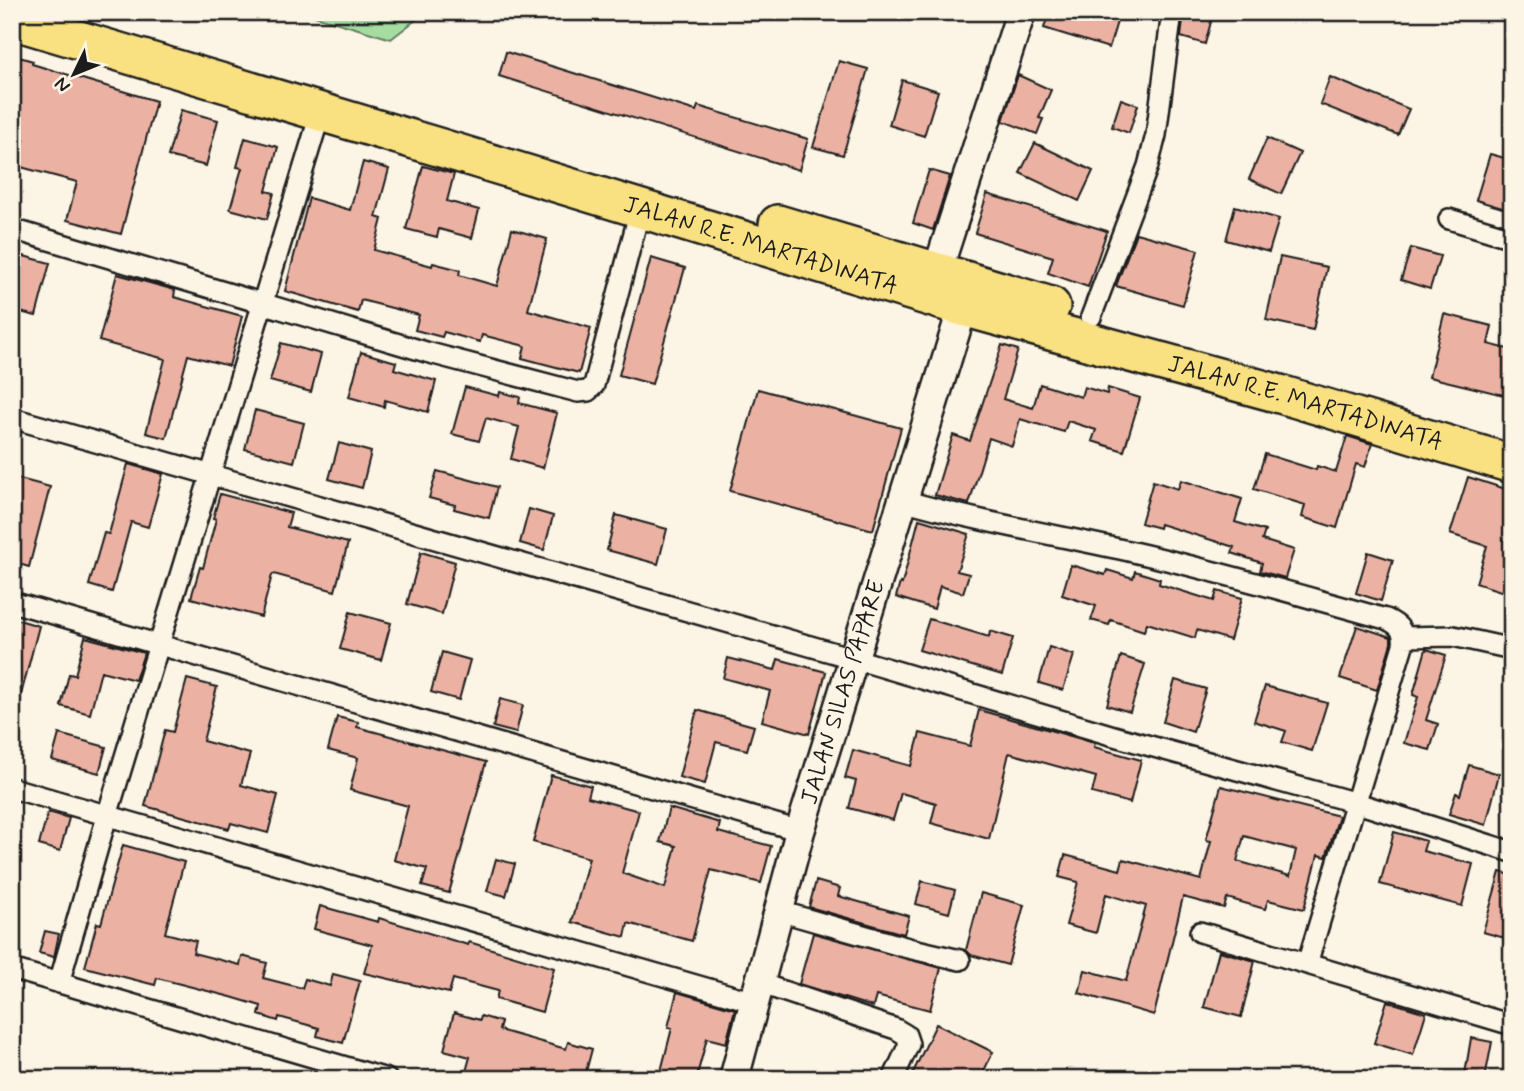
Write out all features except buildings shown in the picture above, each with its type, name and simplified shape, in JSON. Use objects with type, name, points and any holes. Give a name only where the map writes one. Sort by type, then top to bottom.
[{"type":"highway","name":"JALAN R.E. MARTADINATA","points":[[77,12],[1091,317],[1507,451]]},
{"type":"highway","name":"JALAN R.E. MARTADINATA","points":[[12,16],[963,307],[1280,394],[1507,451]]},
{"type":"street","points":[[937,272],[1021,12]]},
{"type":"street","points":[[1091,317],[1148,166],[1156,135],[1172,12]]},
{"type":"street","points":[[59,983],[321,111]]},
{"type":"street","points":[[12,229],[426,352],[583,392],[594,385],[640,209]]},
{"type":"street","points":[[1449,219],[1512,238]]},
{"type":"street","name":"JALAN SILAS PAPARE","points":[[734,1079],[800,831],[963,307]]},
{"type":"street","points":[[12,418],[852,658],[1114,736],[1357,803],[1512,852]]},
{"type":"street","points":[[903,500],[962,517],[1133,552],[1374,615],[1395,623],[1404,637],[1357,803],[1307,964]]},
{"type":"street","points":[[12,602],[800,831]]},
{"type":"street","points":[[1404,637],[1453,636],[1512,649]]},
{"type":"street","points":[[12,788],[896,1029],[906,1035],[909,1044],[893,1079]]},
{"type":"street","points":[[779,911],[960,960]]},
{"type":"street","points":[[1200,932],[1512,1025]]},
{"type":"street","points":[[12,969],[327,1071],[387,1079]]},
{"type":"green space","points":[[302,12],[426,12],[391,39]]}]
